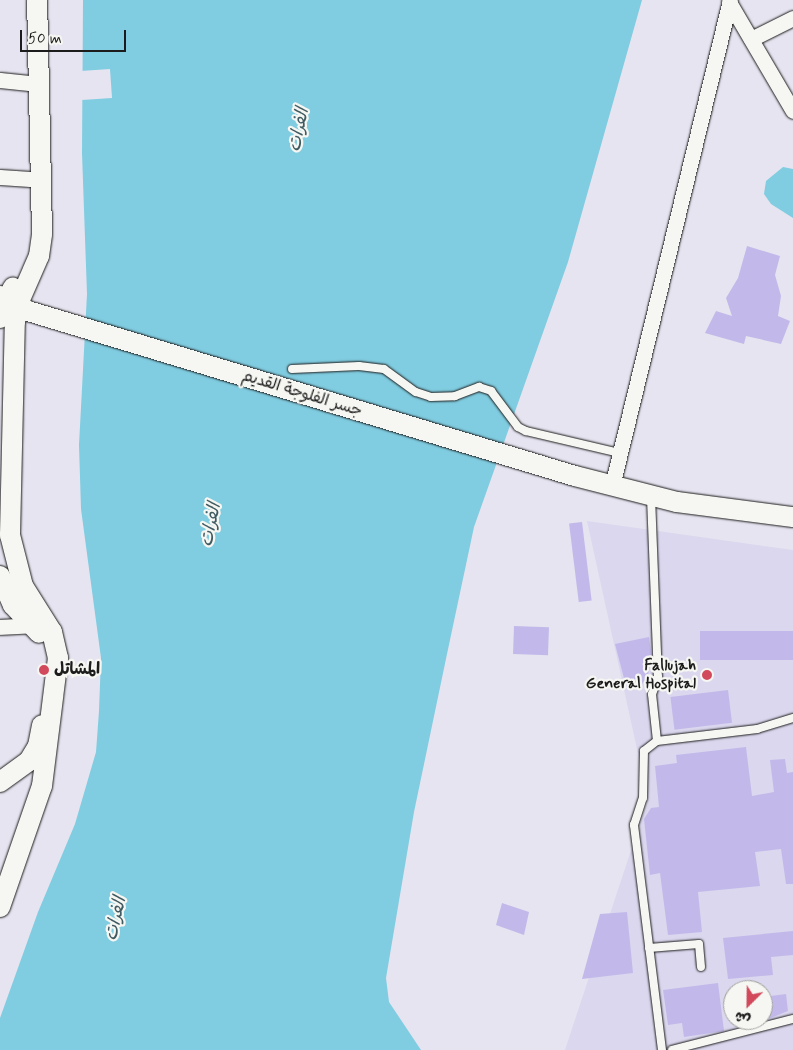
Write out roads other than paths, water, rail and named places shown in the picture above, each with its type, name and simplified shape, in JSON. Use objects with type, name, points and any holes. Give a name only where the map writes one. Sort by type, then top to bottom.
[{"type":"street","points":[[0,906],[42,786],[58,658],[23,586],[10,535],[13,302],[30,253],[28,0]]},
{"type":"street","points":[[0,318],[13,302],[35,266],[42,234],[37,0]]},
{"type":"street","points":[[730,1],[793,111]]},
{"type":"street","points":[[612,486],[730,1]]},
{"type":"street","points":[[751,39],[793,18]]},
{"type":"street","points":[[0,80],[29,83]]},
{"type":"street","points":[[0,177],[30,179]]},
{"type":"street","name":"جسر الفلوجة القديم","points":[[13,302],[575,476],[651,496],[793,517]]},
{"type":"street","points":[[0,576],[13,605],[41,625],[44,646],[44,711],[38,746],[6,777]]},
{"type":"street","points":[[0,627],[41,625]]},
{"type":"street","points":[[6,777],[32,776],[42,786]]},
{"type":"lane","points":[[292,369],[358,366],[384,369],[416,392],[431,397],[455,396],[479,387],[491,391],[518,427],[526,431],[620,453]]},
{"type":"lane","points":[[651,496],[658,637],[658,677],[652,694],[656,741]]},
{"type":"lane","points":[[662,1050],[634,825],[643,798],[644,751],[656,741],[756,730],[793,718]]},
{"type":"lane","points":[[649,948],[699,944],[701,967]]},
{"type":"lane","points":[[672,1050],[793,1019]]},
{"type":"water","name":"الفرات","points":[[83,0],[642,0],[568,262],[474,527],[447,654],[414,812],[386,978],[389,1002],[421,1050],[0,1050],[0,1018],[38,912],[75,824],[96,752],[101,658],[81,509],[79,445],[87,294],[82,153]]},
{"type":"water","points":[[783,167],[793,169],[793,218],[771,204],[764,194],[766,181]]},
{"type":"place","name":"المشاتل","points":[[44,670]]},
{"type":"place","name":"Fallujah General Hospital","points":[[707,675]]}]
